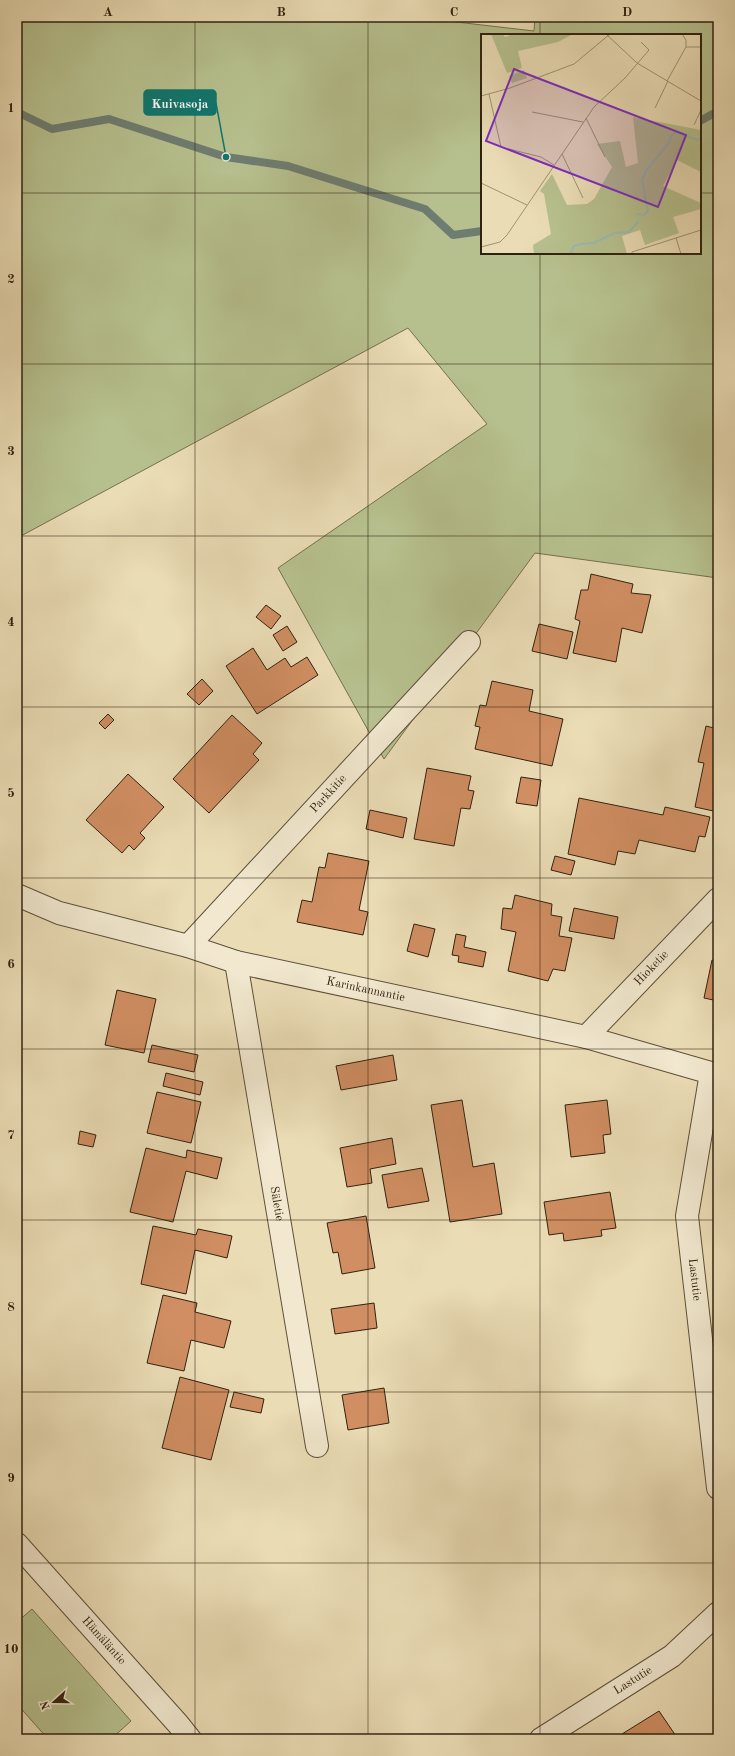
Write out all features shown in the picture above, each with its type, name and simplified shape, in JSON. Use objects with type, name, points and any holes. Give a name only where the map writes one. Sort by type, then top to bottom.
[{"type":"street","name":"Parkkitie","points":[[188,946],[469,642]]},
{"type":"street","name":"Karinkannantie","points":[[17,895],[59,913],[188,946],[236,962],[586,1037],[714,1074]]},
{"type":"street","name":"Hioketie","points":[[586,1037],[718,899]]},
{"type":"street","name":"Säletie","points":[[236,962],[317,1446]]},
{"type":"street","name":"Lastutie","points":[[714,1074],[687,1216],[718,1488]]},
{"type":"street","name":"Hämäläntie","points":[[17,1544],[190,1739]]},
{"type":"street","name":"Lastutie","points":[[541,1739],[672,1656],[718,1613]]},
{"type":"green space","points":[[17,17],[413,17],[534,31],[535,17],[718,17],[718,578],[535,553],[384,759],[278,568],[487,424],[408,328],[19,537],[17,517]]},
{"type":"green space","points":[[32,1609],[131,1721],[111,1739],[48,1739],[17,1704],[17,1622]]},
{"type":"building","points":[[591,574],[633,584],[631,593],[651,595],[642,633],[622,628],[616,662],[573,653],[580,621],[575,619],[581,590],[588,590]]},
{"type":"building","points":[[266,605],[281,616],[271,629],[256,617]]},
{"type":"building","points":[[539,624],[573,632],[567,659],[532,651]]},
{"type":"building","points":[[287,626],[297,642],[283,651],[273,635]]},
{"type":"building","points":[[253,648],[267,670],[285,658],[291,667],[307,657],[318,675],[257,714],[226,666]]},
{"type":"building","points":[[202,679],[213,691],[199,705],[187,694]]},
{"type":"building","points":[[492,681],[533,690],[529,711],[563,719],[552,766],[475,749],[480,727],[475,726],[480,705],[486,706]]},
{"type":"building","points":[[108,714],[114,720],[105,729],[99,723]]},
{"type":"building","points":[[232,715],[262,743],[253,754],[259,760],[209,813],[173,779]]},
{"type":"building","points":[[716,720],[718,721],[718,812],[695,807],[704,763],[698,762],[706,726],[714,728]]},
{"type":"building","points":[[427,768],[471,776],[468,790],[474,791],[470,809],[461,808],[454,846],[414,839]]},
{"type":"building","points":[[128,774],[164,807],[140,833],[145,838],[134,850],[129,845],[122,853],[86,820]]},
{"type":"building","points":[[521,777],[541,780],[537,806],[516,803]]},
{"type":"building","points":[[579,798],[663,815],[665,807],[710,817],[705,837],[699,836],[695,852],[639,840],[635,854],[618,851],[615,865],[568,854]]},
{"type":"building","points":[[370,810],[407,818],[403,838],[366,829]]},
{"type":"building","points":[[328,853],[369,861],[359,910],[368,912],[363,935],[297,922],[302,900],[312,902],[319,867],[325,868]]},
{"type":"building","points":[[555,856],[575,861],[571,875],[551,870]]},
{"type":"building","points":[[515,895],[552,904],[551,915],[562,917],[559,936],[572,938],[565,971],[553,969],[548,981],[508,971],[516,932],[501,929],[503,908],[512,909]]},
{"type":"building","points":[[574,908],[618,917],[614,939],[569,931]]},
{"type":"building","points":[[414,924],[435,929],[428,957],[407,951]]},
{"type":"building","points":[[456,934],[466,936],[464,947],[486,952],[483,967],[458,962],[459,956],[452,955]]},
{"type":"building","points":[[712,960],[718,961],[718,1001],[704,998]]},
{"type":"building","points":[[117,990],[156,999],[144,1053],[105,1045]]},
{"type":"building","points":[[152,1045],[198,1055],[194,1072],[148,1062]]},
{"type":"building","points":[[393,1055],[397,1080],[341,1090],[336,1066]]},
{"type":"building","points":[[166,1073],[203,1082],[200,1095],[163,1086]]},
{"type":"building","points":[[157,1092],[201,1102],[191,1143],[147,1133]]},
{"type":"building","points":[[462,1100],[473,1167],[494,1163],[502,1214],[450,1222],[431,1105]]},
{"type":"building","points":[[607,1100],[611,1134],[603,1135],[605,1153],[571,1157],[565,1105]]},
{"type":"building","points":[[80,1131],[96,1135],[93,1147],[78,1144]]},
{"type":"building","points":[[392,1138],[396,1164],[370,1169],[372,1183],[347,1187],[340,1148]]},
{"type":"building","points":[[146,1148],[186,1158],[187,1150],[222,1158],[217,1179],[186,1171],[173,1222],[130,1212]]},
{"type":"building","points":[[422,1168],[429,1201],[388,1208],[382,1175]]},
{"type":"building","points":[[610,1192],[616,1228],[601,1230],[602,1236],[564,1241],[563,1233],[549,1235],[544,1202]]},
{"type":"building","points":[[366,1216],[375,1268],[342,1274],[338,1252],[333,1253],[327,1223]]},
{"type":"building","points":[[153,1226],[196,1235],[198,1229],[232,1236],[227,1258],[195,1250],[186,1294],[141,1284]]},
{"type":"building","points":[[163,1295],[197,1303],[195,1312],[231,1321],[224,1348],[191,1340],[184,1371],[147,1363]]},
{"type":"building","points":[[374,1303],[377,1328],[335,1334],[331,1309]]},
{"type":"building","points":[[180,1377],[229,1390],[211,1460],[162,1448]]},
{"type":"building","points":[[384,1388],[389,1423],[348,1430],[342,1395]]},
{"type":"building","points":[[234,1392],[264,1399],[261,1413],[230,1407]]},
{"type":"building","points":[[659,1711],[678,1739],[614,1739]]},
{"type":"waterway","points":[[701,120],[718,111]]},
{"type":"waterway","points":[[17,112],[52,129],[109,119],[226,157],[288,166],[425,209],[453,235],[481,231]]},
{"type":"place","name":"Kuivasoja","points":[[226,157]]}]
